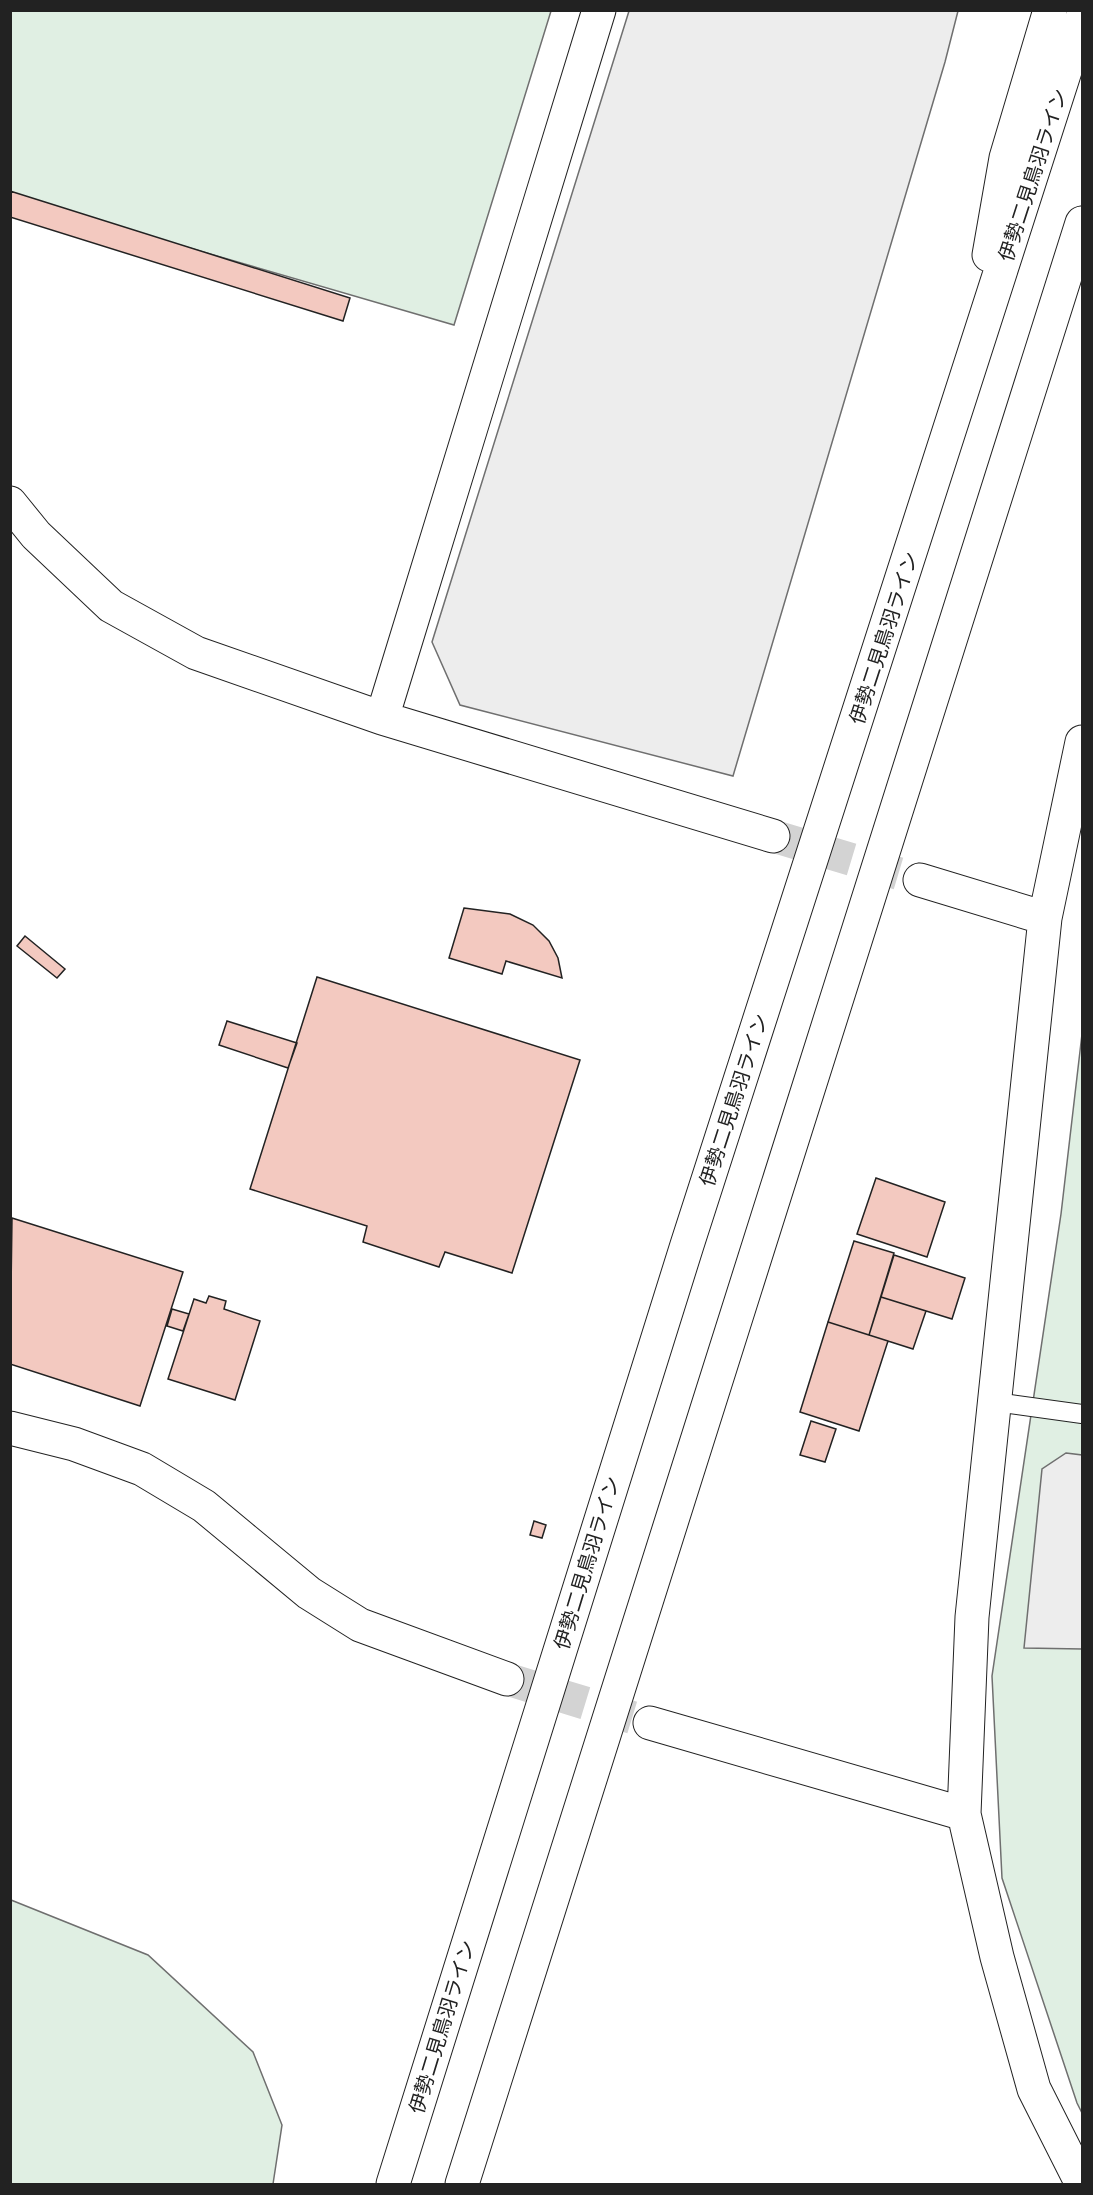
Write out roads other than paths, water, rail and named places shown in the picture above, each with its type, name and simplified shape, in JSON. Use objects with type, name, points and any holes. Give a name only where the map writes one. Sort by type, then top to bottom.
[{"type":"main road","points":[[382,718],[599,10]]},
{"type":"main road","points":[[966,387],[1006,158],[1050,10]]},
{"type":"main road","name":"伊勢二見鳥羽ライン","points":[[393,2184],[687,1245],[966,387],[1083,18]]},
{"type":"main road","points":[[462,2184],[1083,223]]},
{"type":"main road","points":[[10,503],[36,535],[111,606],[196,653],[382,718],[773,836]]},
{"type":"main road","points":[[1082,2184],[1034,2089],[997,1957],[964,1814],[972,1617],[1045,918],[1083,742]]},
{"type":"main road","points":[[921,880],[1045,918]]},
{"type":"main road","points":[[10,1428],[74,1444],[142,1469],[204,1506],[309,1593],[360,1625],[507,1679]]},
{"type":"main road","points":[[650,1723],[964,1814]]},
{"type":"lane","points":[[995,1402],[1083,1414]]},
{"type":"tunnel","points":[[773,836],[920,880]]},
{"type":"tunnel","points":[[507,1679],[650,1723]]}]
